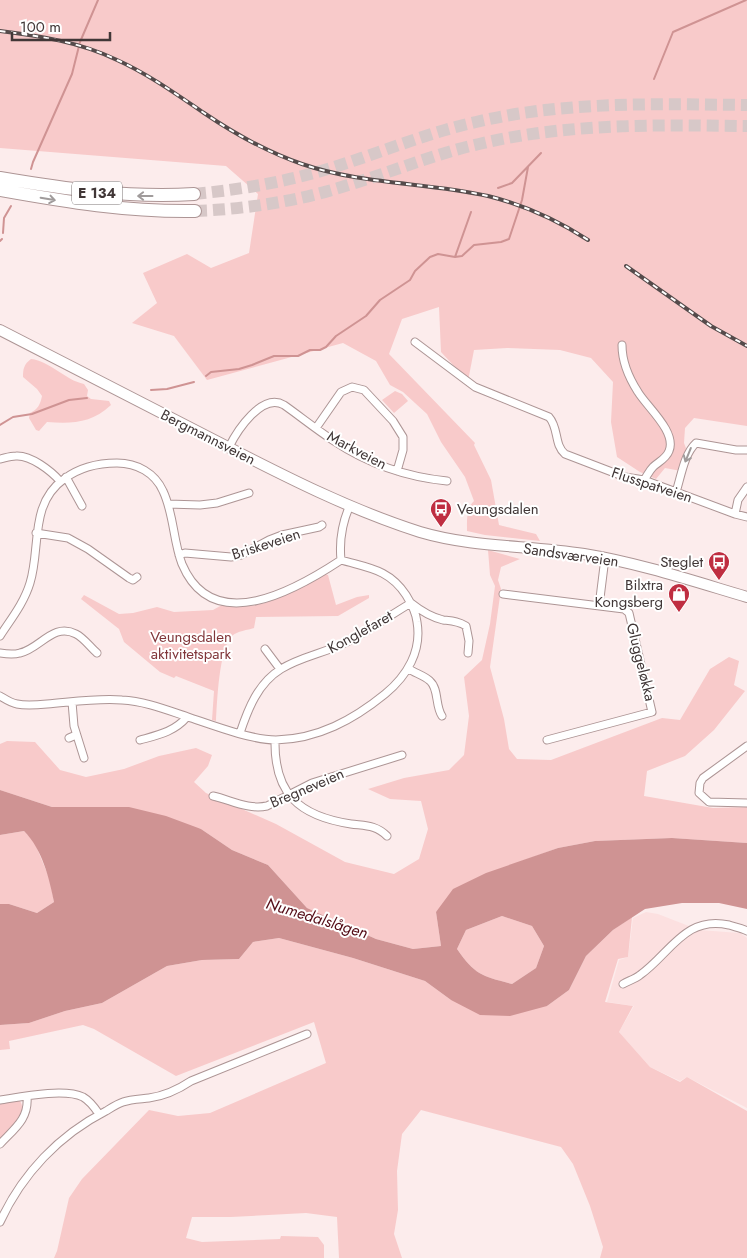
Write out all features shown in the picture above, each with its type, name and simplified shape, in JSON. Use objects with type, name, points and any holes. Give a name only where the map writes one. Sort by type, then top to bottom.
[{"type":"highway","name":"E 134","points":[[0,178],[64,189],[108,194],[154,196],[194,194]]},
{"type":"highway","name":"E 134","points":[[0,190],[104,208],[195,212]]},
{"type":"main road","name":"Bergmannsveien","points":[[0,330],[311,488],[422,532]]},
{"type":"main road","name":"Sandsværveien","points":[[422,532],[481,545],[562,551],[605,558],[747,597]]},
{"type":"street","name":"Flusspatveien","points":[[415,342],[474,387],[549,417],[554,426],[559,448],[563,453],[625,477],[644,480],[735,514],[747,516]]},
{"type":"street","points":[[622,345],[622,355],[629,377],[647,406],[659,419],[670,440],[670,449],[667,455],[651,468],[644,480]]},
{"type":"street","name":"Markveien","points":[[316,428],[341,392],[352,388],[364,390],[378,403],[402,432],[404,446],[398,471]]},
{"type":"street","name":"Markveien","points":[[229,447],[244,424],[260,408],[270,402],[280,402],[349,450],[374,463],[430,479],[447,481]]},
{"type":"street","points":[[676,492],[688,454],[696,443],[747,450]]},
{"type":"street","points":[[0,459],[16,456],[28,458],[56,477],[63,479],[82,506]]},
{"type":"street","points":[[0,636],[22,604],[29,586],[34,565],[38,519],[45,500],[63,479],[81,469],[107,464],[128,464],[141,468],[156,480],[164,492],[176,548],[189,576],[203,592],[220,601],[238,604],[263,600],[306,580],[342,560],[375,569],[386,574],[400,586],[411,603],[417,619],[418,640],[409,669],[387,692],[346,722],[304,736],[275,740],[240,733],[128,700],[104,699],[21,705],[10,702],[0,696]]},
{"type":"street","points":[[735,514],[738,500],[747,488]]},
{"type":"street","points":[[168,504],[217,504],[249,493]]},
{"type":"street","points":[[342,560],[340,550],[342,526],[350,505]]},
{"type":"street","name":"Briskeveien","points":[[179,555],[185,553],[236,556],[282,535],[322,525]]},
{"type":"street","points":[[36,533],[68,538],[88,549],[128,578],[133,580],[137,577]]},
{"type":"street","points":[[503,594],[599,606],[605,558]]},
{"type":"street","points":[[411,603],[426,614],[443,620],[459,622],[466,626],[469,641],[468,652]]},
{"type":"street","name":"Konglefaret","points":[[240,733],[247,711],[254,698],[264,684],[280,669],[345,643],[411,603]]},
{"type":"street","name":"Gluggeløkka","points":[[547,740],[652,712],[628,613],[624,609],[599,606]]},
{"type":"street","points":[[0,653],[18,654],[27,651],[48,636],[62,631],[77,635],[97,653]]},
{"type":"street","points":[[265,649],[280,669]]},
{"type":"street","points":[[409,669],[430,681],[433,685],[438,710],[442,716]]},
{"type":"street","points":[[72,702],[72,736],[84,758]]},
{"type":"street","points":[[140,740],[176,728],[187,716]]},
{"type":"street","points":[[275,740],[278,774],[288,795],[313,814],[350,824],[373,826],[387,836]]},
{"type":"street","points":[[747,746],[703,778],[699,788],[699,793],[708,802],[747,803]]},
{"type":"street","name":"Bregneveien","points":[[212,796],[250,807],[267,806],[312,783],[402,755]]},
{"type":"street","points":[[623,984],[638,976],[692,928],[709,924],[723,924],[744,929],[747,932]]},
{"type":"street","points":[[0,1222],[23,1182],[38,1164],[78,1127],[99,1114],[123,1102],[152,1098],[179,1088],[191,1081],[308,1034]]},
{"type":"street","points":[[0,1100],[57,1093],[72,1094],[83,1097],[94,1106],[99,1114]]},
{"type":"street","points":[[0,1144],[21,1122],[26,1113],[27,1097]]},
{"type":"shaded area","points":[[646,912],[658,914],[699,930],[740,933],[747,938],[747,1108],[687,1077],[680,1081],[650,1067],[619,1032],[634,1006],[607,1002],[619,960],[628,957],[633,918]]},
{"type":"green space","points":[[0,0],[747,0],[747,426],[694,418],[685,428],[684,443],[687,451],[681,471],[665,468],[656,479],[640,472],[617,457],[611,422],[613,382],[591,358],[560,350],[507,348],[474,350],[468,381],[441,352],[439,307],[402,319],[389,354],[475,443],[474,445],[491,480],[499,525],[536,534],[540,541],[485,535],[467,531],[468,511],[474,501],[465,477],[441,442],[427,414],[403,392],[390,385],[376,361],[343,343],[207,380],[174,336],[132,323],[157,303],[143,273],[187,254],[211,268],[249,253],[258,194],[226,166],[0,148]]},
{"type":"green space","points":[[31,359],[45,363],[70,379],[84,384],[88,390],[87,396],[91,399],[109,401],[111,405],[89,419],[65,423],[47,422],[39,431],[36,430],[29,418],[30,413],[38,406],[42,396],[23,377],[24,367]]},
{"type":"green space","points":[[395,391],[402,394],[408,401],[394,413],[382,400]]},
{"type":"green space","points":[[488,550],[520,559],[501,567],[498,580],[501,589],[490,667],[504,719],[509,749],[517,759],[551,760],[662,718],[680,720],[710,669],[729,657],[739,661],[734,685],[745,691],[714,730],[685,756],[647,771],[644,796],[713,808],[747,807],[747,843],[672,838],[595,841],[558,848],[522,861],[436,912],[441,946],[413,949],[376,939],[307,908],[268,865],[232,850],[201,829],[90,808],[52,807],[0,790],[0,744],[7,741],[35,742],[60,770],[86,777],[124,769],[159,756],[196,748],[212,755],[208,766],[194,782],[206,793],[276,824],[345,862],[394,874],[419,859],[428,829],[421,801],[390,799],[368,789],[404,778],[449,770],[464,755],[469,716],[464,677],[482,660],[490,624],[495,586],[490,575]]},
{"type":"green space","name":"Veungsdalen aktivitetspark","points":[[325,574],[328,575],[336,605],[357,597],[369,595],[369,598],[338,616],[256,617],[254,628],[234,634],[228,642],[221,663],[216,721],[212,720],[214,691],[176,676],[174,678],[160,672],[124,642],[119,629],[81,599],[84,595],[119,614],[133,613],[157,607],[174,612],[213,610],[222,605],[251,606],[265,603]]},
{"type":"green space","points":[[24,831],[34,841],[50,880],[54,902],[37,913],[9,904],[0,904],[0,835]]},
{"type":"green space","points":[[502,916],[532,926],[544,946],[536,968],[512,984],[480,973],[469,964],[457,949],[466,930]]},
{"type":"green space","points":[[632,917],[628,957],[618,959],[605,1002],[633,1006],[619,1032],[650,1067],[680,1082],[687,1077],[747,1111],[747,1258],[600,1258],[603,1247],[590,1206],[573,1164],[561,1147],[421,1110],[402,1134],[397,1171],[398,1210],[394,1234],[402,1258],[339,1258],[337,1217],[306,1213],[192,1217],[186,1238],[202,1242],[280,1239],[281,1236],[318,1237],[324,1245],[324,1258],[54,1258],[69,1198],[82,1179],[149,1110],[178,1116],[210,1113],[326,1063],[314,1022],[176,1076],[94,1029],[83,1025],[9,1041],[10,1049],[0,1050],[0,1025],[29,1023],[65,1011],[102,1003],[167,966],[202,960],[239,959],[253,942],[279,938],[353,958],[425,981],[451,1000],[547,1006],[569,990],[586,956],[613,930]]},
{"type":"green space","points":[[20,1101],[22,1106],[20,1116],[0,1139],[0,1103]]},
{"type":"water","name":"Numedalslågen","points":[[0,790],[52,807],[129,807],[166,816],[201,829],[232,850],[268,865],[307,908],[376,939],[413,949],[441,946],[436,912],[453,889],[486,873],[558,848],[595,841],[672,838],[747,843],[747,909],[719,903],[682,903],[645,909],[613,930],[586,956],[569,990],[547,1006],[510,1016],[480,1015],[451,1000],[425,981],[353,958],[279,938],[253,942],[239,959],[202,960],[167,966],[102,1003],[65,1011],[29,1023],[0,1025],[0,904],[9,904],[37,913],[54,902],[44,864],[30,838],[24,831],[0,835]],"holes":[[[502,916],[532,926],[544,946],[536,968],[512,984],[480,973],[469,964],[457,949],[466,930]]]},
{"type":"waterway","points":[[31,169],[72,74],[80,42],[98,0]]},
{"type":"waterway","points":[[654,79],[673,32],[746,0]]},
{"type":"waterway","points":[[498,188],[512,183],[541,153]]},
{"type":"waterway","points":[[206,376],[211,372],[239,369],[274,356],[298,356],[310,350],[320,350],[326,347],[336,336],[366,316],[380,300],[410,280],[415,271],[430,257],[438,254],[455,257],[462,256],[474,245],[501,242],[509,239],[522,200],[528,167]]},
{"type":"waterway","points":[[3,233],[4,218],[11,206]]},
{"type":"waterway","points":[[455,257],[471,212]]},
{"type":"waterway","points":[[151,390],[167,389],[194,382]]},
{"type":"waterway","points":[[0,425],[13,417],[32,414],[69,400],[87,398]]},
{"type":"tunnel","points":[[194,194],[258,186],[305,175],[456,127],[509,115],[543,110],[611,105],[747,105]]},
{"type":"tunnel","points":[[195,211],[253,206],[311,196],[446,153],[512,137],[545,132],[612,127],[679,125],[747,126]]},
{"type":"railway","points":[[0,31],[74,44],[103,54],[151,78],[239,135],[276,154],[302,164],[325,171],[371,180],[465,191],[488,196],[540,214],[588,240]]},
{"type":"railway","points":[[626,266],[711,326],[747,346]]},
{"type":"place","name":"Veungsdalen","points":[[441,528]]},
{"type":"place","name":"Steglet","points":[[719,581]]},
{"type":"place","name":"Bilxtra Kongsberg","points":[[679,613]]}]
